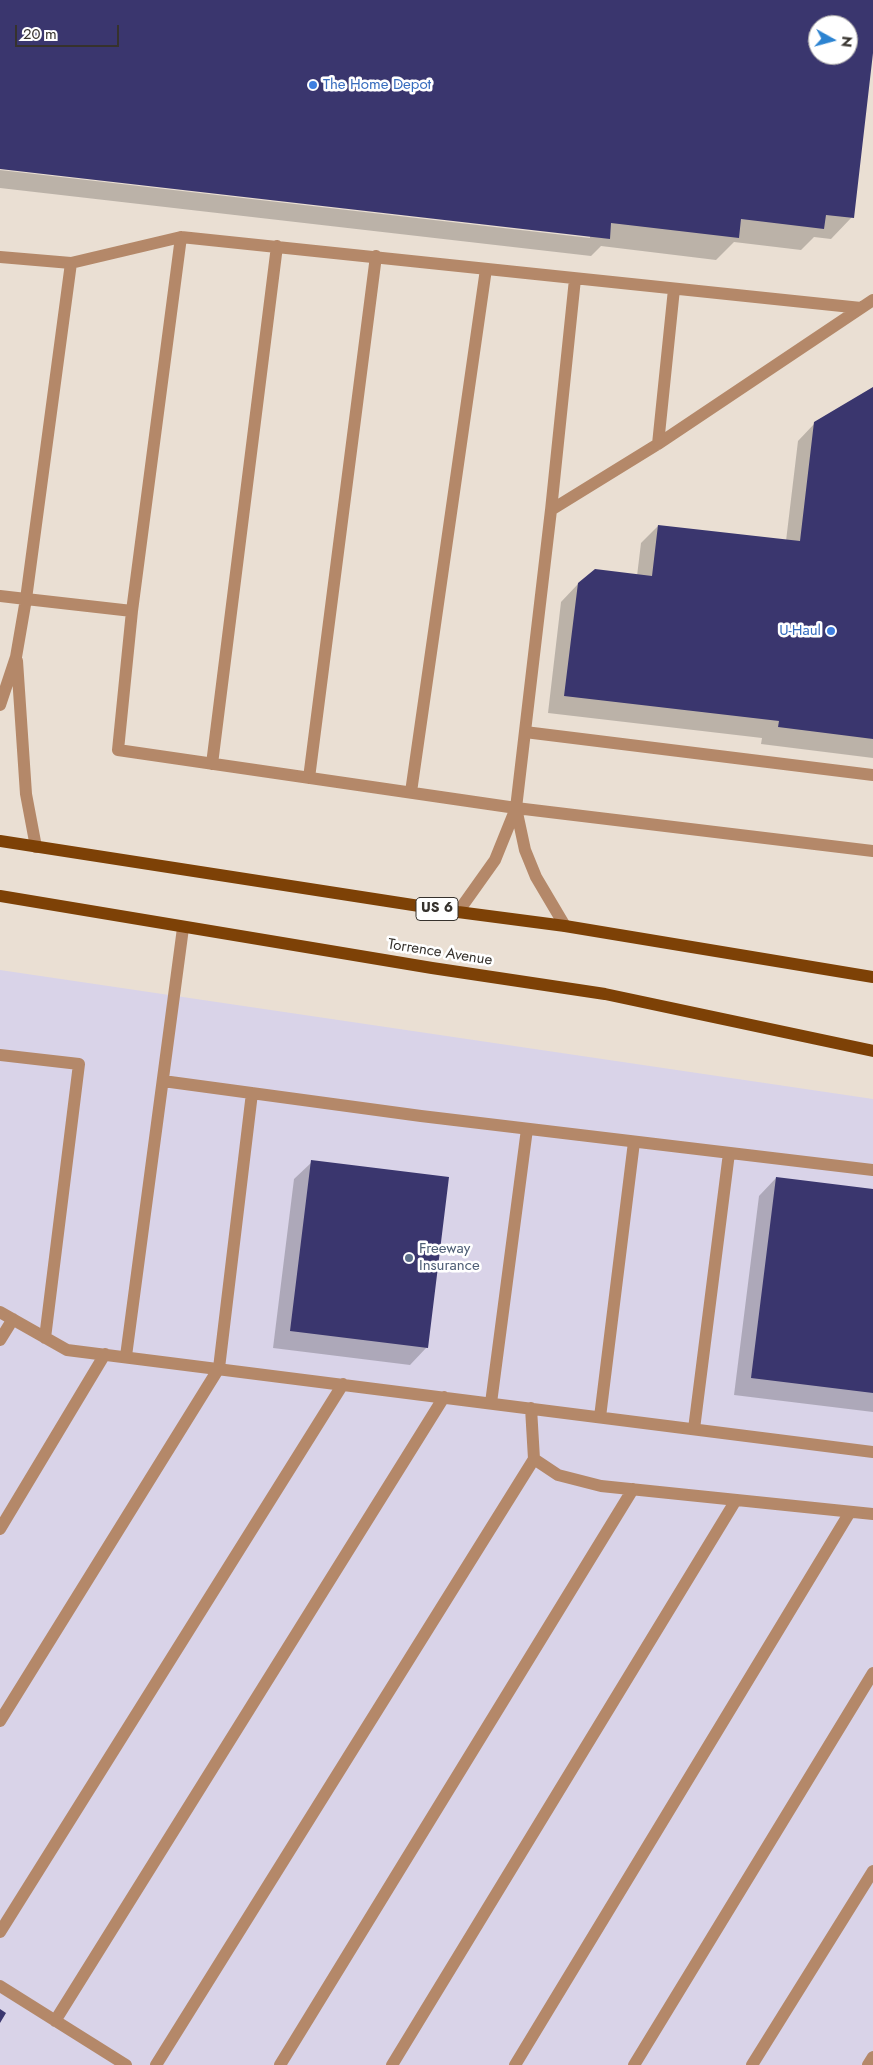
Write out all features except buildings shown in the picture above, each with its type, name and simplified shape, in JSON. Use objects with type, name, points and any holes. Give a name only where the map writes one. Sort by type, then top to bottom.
[{"type":"main road","name":"US 6","points":[[0,841],[458,912],[565,926],[873,977]]},
{"type":"main road","name":"Torrence Avenue","points":[[0,896],[183,928],[605,994],[873,1051]]},
{"type":"lane","points":[[181,237],[132,611],[118,750],[516,808],[873,851]]},
{"type":"lane","points":[[0,257],[71,263],[181,237],[860,308]]},
{"type":"lane","points":[[212,764],[278,246]]},
{"type":"lane","points":[[309,778],[376,256]]},
{"type":"lane","points":[[0,705],[16,657],[26,599],[71,263]]},
{"type":"lane","points":[[411,792],[486,269]]},
{"type":"lane","points":[[458,912],[494,860],[516,808],[551,510],[575,279]]},
{"type":"lane","points":[[658,444],[674,290]]},
{"type":"lane","points":[[551,510],[658,444],[873,300]]},
{"type":"lane","points":[[0,596],[132,611]]},
{"type":"lane","points":[[16,657],[26,794],[36,847]]},
{"type":"lane","points":[[525,732],[873,775]]},
{"type":"lane","points":[[516,808],[525,850],[536,877],[565,926]]},
{"type":"lane","points":[[126,1356],[183,928]]},
{"type":"lane","points":[[0,1055],[79,1064],[46,1338]]},
{"type":"lane","points":[[163,1081],[528,1129],[873,1170]]},
{"type":"lane","points":[[0,1721],[219,1368],[252,1093]]},
{"type":"lane","points":[[491,1403],[528,1129]]},
{"type":"lane","points":[[600,1417],[634,1142]]},
{"type":"lane","points":[[694,1429],[729,1153]]},
{"type":"lane","points":[[0,1312],[67,1350],[873,1452]]},
{"type":"lane","points":[[0,1340],[13,1319]]},
{"type":"lane","points":[[0,1529],[105,1354]]},
{"type":"lane","points":[[0,1932],[343,1384]]},
{"type":"lane","points":[[55,2021],[444,1397]]},
{"type":"lane","points":[[156,2065],[534,1459],[531,1408]]},
{"type":"lane","points":[[534,1459],[558,1475],[601,1486],[873,1514]]},
{"type":"lane","points":[[280,2065],[633,1490]]},
{"type":"lane","points":[[392,2065],[736,1500]]},
{"type":"lane","points":[[515,2065],[850,1512]]},
{"type":"lane","points":[[634,2065],[873,1673]]},
{"type":"lane","points":[[752,2065],[873,1871]]},
{"type":"lane","points":[[0,1986],[126,2065]]},
{"type":"lane","points":[[868,2065],[873,2057]]},
{"type":"shaded area","points":[[0,970],[873,1099],[873,2065],[0,2065]]},
{"type":"place","name":"The Home Depot","points":[[313,85]]},
{"type":"place","name":"U-Haul","points":[[831,631]]},
{"type":"place","name":"Freeway Insurance","points":[[409,1258]]}]
